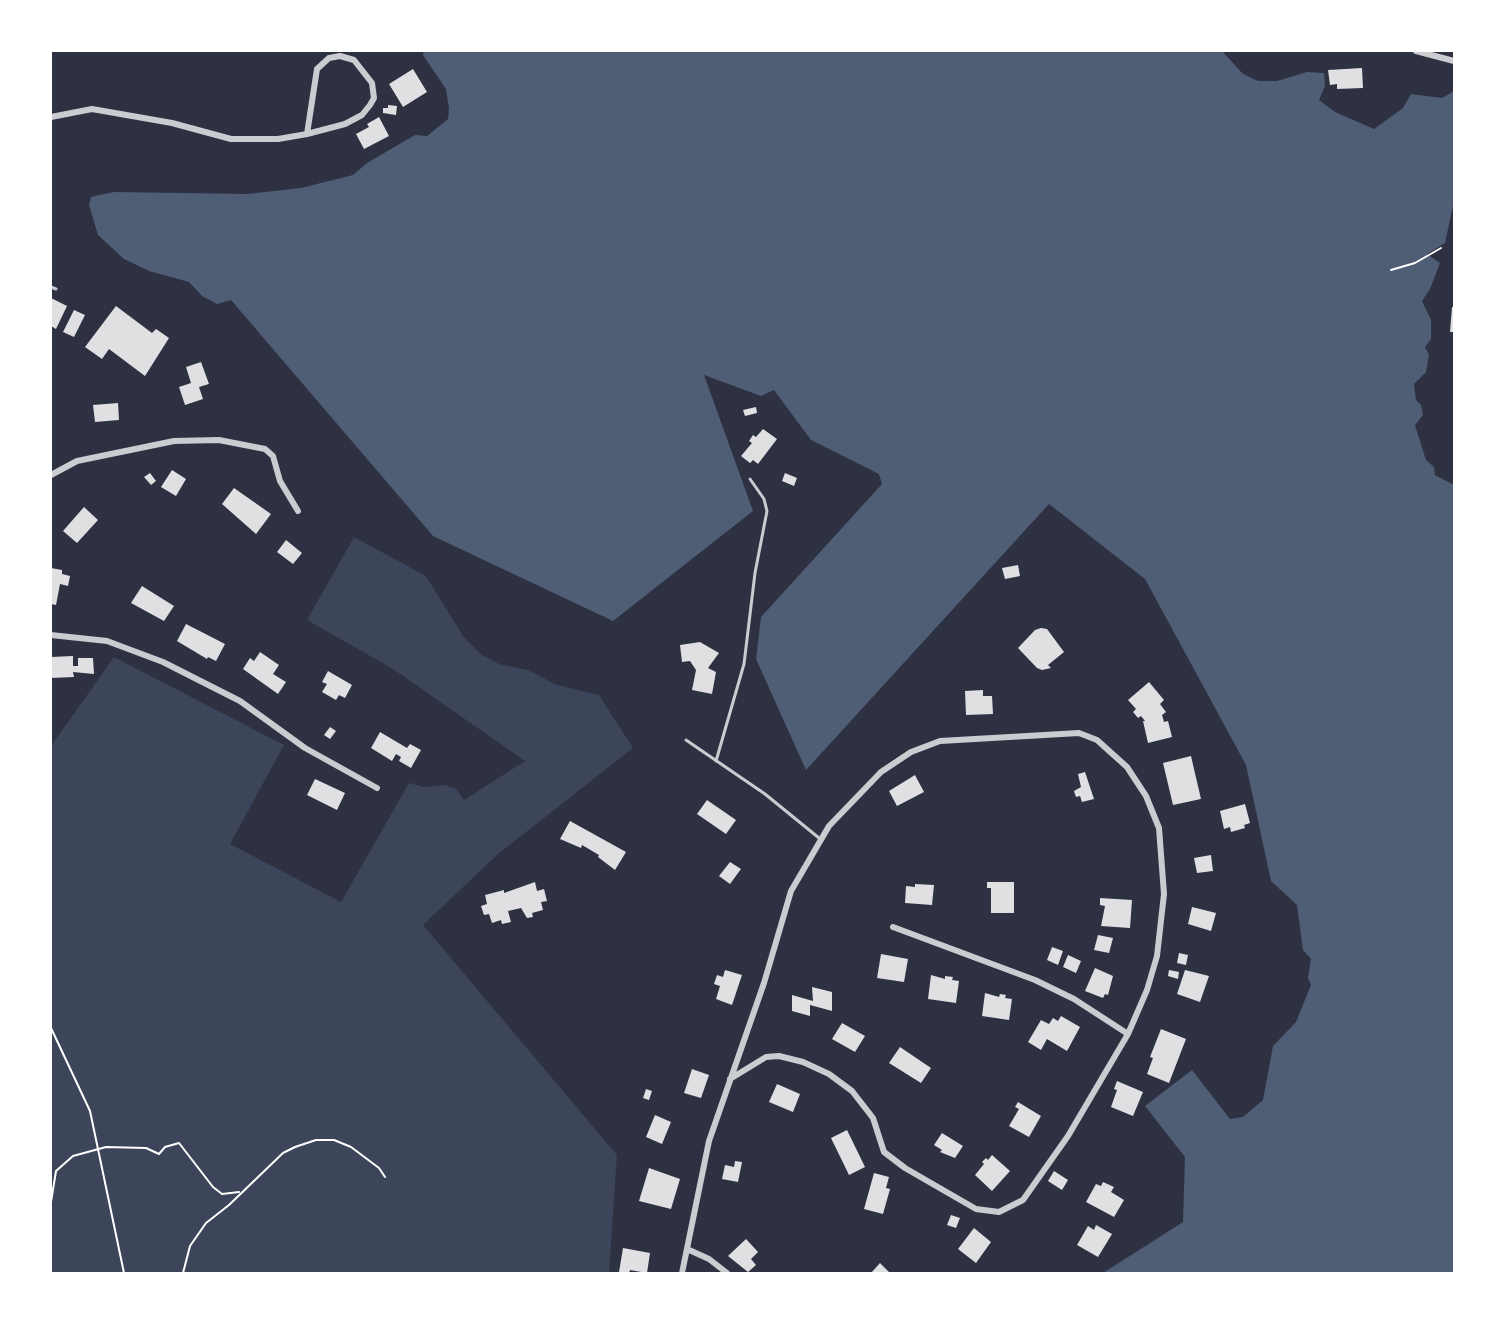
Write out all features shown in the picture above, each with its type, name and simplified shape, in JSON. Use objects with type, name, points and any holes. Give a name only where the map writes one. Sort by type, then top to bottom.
[{"type":"street","points":[[1416,51],[1454,61]]},
{"type":"street","points":[[51,117],[92,109],[172,123],[231,138],[278,139],[307,134],[345,124],[362,115],[370,105],[374,90],[372,83],[354,60],[340,56],[329,58],[317,69],[307,134]]},
{"type":"street","points":[[51,475],[77,461],[174,441],[219,440],[265,449],[273,456],[280,481],[298,511]]},
{"type":"street","points":[[51,635],[107,641],[163,662],[234,697],[305,748],[376,788]]},
{"type":"street","points":[[682,1273],[709,1141],[730,1079],[764,983],[790,891],[819,838],[881,772],[911,752],[940,741],[1068,732],[1089,735],[1127,767],[1155,814],[1162,849],[1164,894],[1157,956],[1147,990],[1128,1034],[1068,1136],[1023,1200],[999,1212],[976,1209],[893,1160],[884,1152],[867,1108],[852,1091],[821,1070],[789,1058],[772,1057],[757,1062],[730,1079]]},
{"type":"street","points":[[893,927],[1035,980],[1074,999],[1128,1034]]},
{"type":"street","points":[[687,1249],[709,1259],[727,1273]]},
{"type":"lane","points":[[51,287],[56,289]]},
{"type":"lane","points":[[717,761],[744,664],[755,573],[767,512],[764,499],[750,479]]},
{"type":"lane","points":[[686,740],[765,794],[819,838]]},
{"type":"path","points":[[1391,270],[1415,263],[1441,248]]},
{"type":"path","points":[[51,1028],[90,1111],[124,1273]]},
{"type":"path","points":[[183,1273],[184,1259],[195,1237],[206,1223],[229,1206],[283,1153],[304,1143],[334,1140],[351,1148],[379,1168],[385,1177]]},
{"type":"path","points":[[51,1202],[56,1171],[73,1156],[106,1148],[146,1148],[159,1154],[165,1147],[178,1143],[213,1187],[222,1194],[242,1191]]},
{"type":"shaded area","points":[[424,51],[1222,51],[1243,74],[1258,81],[1277,81],[1307,72],[1324,73],[1325,86],[1319,100],[1335,112],[1374,129],[1403,108],[1411,94],[1442,98],[1454,91],[1454,201],[1445,243],[1427,254],[1440,263],[1430,289],[1422,301],[1431,320],[1431,339],[1425,347],[1429,355],[1426,372],[1414,384],[1416,400],[1421,405],[1423,415],[1415,425],[1426,460],[1434,467],[1435,475],[1454,485],[1454,1273],[1103,1273],[1183,1222],[1185,1157],[1145,1106],[1192,1070],[1230,1119],[1243,1117],[1263,1100],[1273,1046],[1296,1022],[1311,985],[1308,978],[1311,959],[1303,950],[1297,905],[1271,881],[1246,765],[1145,579],[1049,504],[806,770],[756,659],[761,617],[882,484],[879,474],[811,440],[774,390],[761,396],[704,375],[753,511],[613,621],[433,536],[231,300],[217,304],[202,296],[189,282],[149,271],[124,259],[98,235],[89,205],[91,197],[114,192],[247,194],[301,188],[353,175],[367,163],[415,135],[427,136],[448,119],[449,108],[446,89],[423,55]]},
{"type":"shaded area","points":[[354,537],[426,576],[463,636],[482,655],[499,664],[528,670],[557,685],[599,695],[633,748],[497,855],[423,925],[617,1155],[609,1273],[51,1273],[51,746],[114,657],[284,745],[230,844],[341,902],[409,783],[423,787],[445,785],[456,789],[464,800],[525,761],[393,669],[307,620]]},
{"type":"building","points":[[1362,68],[1363,88],[1337,89],[1337,84],[1330,85],[1328,70]]},
{"type":"building","points":[[413,69],[427,92],[403,107],[389,84]]},
{"type":"building","points":[[388,105],[397,106],[396,115],[383,113],[383,108],[388,108]]},
{"type":"building","points":[[379,117],[389,136],[364,149],[356,134],[369,127],[367,124]]},
{"type":"building","points":[[51,298],[67,306],[56,329],[51,326]]},
{"type":"building","points":[[116,306],[152,333],[156,329],[169,338],[145,376],[109,349],[102,359],[85,347]]},
{"type":"building","points":[[1452,307],[1454,307],[1454,332],[1450,332]]},
{"type":"building","points":[[74,310],[85,315],[74,337],[63,332]]},
{"type":"building","points":[[201,362],[209,384],[199,387],[203,399],[185,405],[179,387],[191,383],[186,367]]},
{"type":"building","points":[[118,403],[119,420],[95,422],[93,405]]},
{"type":"building","points":[[756,407],[757,413],[745,416],[743,410]]},
{"type":"building","points":[[763,429],[777,439],[758,464],[753,460],[750,463],[741,456],[752,443],[749,441],[753,435],[756,437]]},
{"type":"building","points":[[172,470],[186,479],[176,496],[161,487]]},
{"type":"building","points":[[150,473],[156,481],[151,485],[144,477]]},
{"type":"building","points":[[785,473],[797,478],[794,486],[782,481]]},
{"type":"building","points":[[234,488],[271,514],[256,534],[222,504]]},
{"type":"building","points":[[84,507],[98,520],[77,543],[63,531]]},
{"type":"building","points":[[286,540],[302,553],[293,564],[277,552]]},
{"type":"building","points":[[1018,565],[1020,576],[1005,579],[1002,568]]},
{"type":"building","points":[[51,568],[62,570],[62,574],[70,576],[68,586],[60,584],[56,605],[51,604]]},
{"type":"building","points":[[142,586],[174,606],[164,621],[131,603]]},
{"type":"building","points":[[186,624],[225,644],[216,661],[208,657],[207,659],[177,641]]},
{"type":"building","points":[[1047,629],[1064,652],[1048,665],[1051,668],[1042,670],[1037,668],[1018,648],[1035,630]]},
{"type":"building","points":[[700,642],[719,653],[708,668],[716,672],[712,694],[692,690],[696,670],[690,661],[682,662],[680,645]]},
{"type":"building","points":[[260,652],[279,665],[273,674],[286,682],[278,694],[243,669],[250,658],[254,661]]},
{"type":"building","points":[[73,656],[73,666],[78,666],[78,658],[93,658],[94,674],[73,672],[74,677],[51,678],[51,657]]},
{"type":"building","points":[[328,671],[352,685],[345,698],[339,695],[336,700],[322,692],[327,684],[322,682]]},
{"type":"building","points":[[1149,682],[1164,700],[1160,704],[1166,712],[1162,715],[1164,722],[1168,721],[1172,737],[1148,743],[1143,721],[1145,721],[1133,712],[1136,709],[1128,700]]},
{"type":"building","points":[[983,690],[983,696],[992,696],[993,714],[966,715],[965,691]]},
{"type":"building","points":[[330,727],[336,731],[330,739],[324,735]]},
{"type":"building","points":[[380,732],[407,748],[410,744],[421,750],[411,768],[399,761],[401,757],[396,754],[392,761],[371,748]]},
{"type":"building","points":[[1191,756],[1201,799],[1173,805],[1163,763]]},
{"type":"building","points":[[1085,772],[1094,799],[1082,802],[1080,796],[1076,797],[1074,791],[1081,787],[1078,774]]},
{"type":"building","points":[[915,775],[924,792],[897,806],[889,791]]},
{"type":"building","points":[[315,779],[345,793],[337,810],[307,795]]},
{"type":"building","points":[[707,800],[736,820],[726,834],[697,814]]},
{"type":"building","points":[[1245,804],[1250,823],[1244,825],[1245,828],[1231,832],[1230,827],[1224,829],[1220,811]]},
{"type":"building","points":[[570,821],[626,852],[615,870],[598,857],[599,855],[582,845],[581,848],[560,839]]},
{"type":"building","points":[[1211,855],[1213,871],[1197,873],[1194,858]]},
{"type":"building","points":[[730,862],[741,869],[730,884],[719,876]]},
{"type":"building","points":[[535,882],[537,891],[544,889],[547,901],[541,902],[543,910],[532,913],[533,917],[527,918],[521,908],[508,911],[511,922],[502,924],[501,920],[492,923],[489,914],[484,915],[481,906],[487,904],[485,895],[504,890],[504,893]]},
{"type":"building","points":[[987,882],[1014,882],[1014,913],[991,913],[991,888],[987,888]]},
{"type":"building","points":[[915,884],[934,885],[932,905],[905,903],[906,886],[915,887]]},
{"type":"building","points":[[1100,898],[1132,900],[1130,928],[1101,926],[1105,906],[1100,905]]},
{"type":"building","points":[[1192,907],[1216,913],[1211,931],[1188,924]]},
{"type":"building","points":[[1098,935],[1113,938],[1109,953],[1094,950]]},
{"type":"building","points":[[1052,947],[1063,951],[1058,965],[1047,960]]},
{"type":"building","points":[[1179,953],[1188,955],[1186,965],[1177,963]]},
{"type":"building","points":[[881,954],[908,959],[904,982],[877,978]]},
{"type":"building","points":[[1068,955],[1081,961],[1076,973],[1063,967]]},
{"type":"building","points":[[1095,968],[1113,976],[1108,995],[1105,994],[1103,998],[1085,991]]},
{"type":"building","points":[[725,970],[742,975],[732,1005],[716,999],[720,986],[714,984],[717,975],[723,977]]},
{"type":"building","points":[[1169,970],[1179,972],[1178,979],[1168,976]]},
{"type":"building","points":[[1185,970],[1209,976],[1200,1002],[1177,994]]},
{"type":"building","points":[[931,975],[945,979],[945,976],[953,977],[952,980],[959,981],[956,1003],[928,999]]},
{"type":"building","points":[[812,987],[832,992],[832,1011],[810,1005],[810,1016],[792,1011],[792,995],[813,1001]]},
{"type":"building","points":[[985,993],[999,997],[1000,994],[1006,995],[1005,998],[1012,999],[1009,1020],[982,1016]]},
{"type":"building","points":[[1061,1016],[1080,1027],[1067,1051],[1047,1039],[1041,1050],[1028,1042],[1041,1020],[1049,1024],[1053,1018],[1058,1021]]},
{"type":"building","points":[[842,1023],[865,1036],[855,1052],[832,1039]]},
{"type":"building","points":[[1161,1029],[1186,1039],[1169,1083],[1147,1074],[1153,1058],[1150,1057]]},
{"type":"building","points":[[900,1047],[931,1068],[921,1083],[889,1063]]},
{"type":"building","points":[[692,1069],[709,1075],[701,1098],[684,1093]]},
{"type":"building","points":[[1117,1081],[1143,1092],[1133,1116],[1111,1107],[1117,1090],[1114,1089]]},
{"type":"building","points":[[777,1084],[800,1094],[793,1112],[769,1102]]},
{"type":"building","points":[[646,1089],[652,1091],[649,1100],[643,1098]]},
{"type":"building","points":[[1018,1102],[1041,1116],[1029,1137],[1009,1126],[1019,1109],[1015,1107]]},
{"type":"building","points":[[655,1115],[671,1122],[662,1144],[646,1137]]},
{"type":"building","points":[[847,1130],[865,1167],[849,1175],[831,1138]]},
{"type":"building","points":[[942,1133],[963,1146],[955,1158],[940,1152],[942,1150],[934,1145]]},
{"type":"building","points":[[992,1155],[1010,1171],[992,1191],[975,1175],[984,1164],[982,1162],[986,1158],[988,1160]]},
{"type":"building","points":[[735,1161],[742,1162],[738,1182],[722,1179],[725,1165],[734,1167]]},
{"type":"building","points":[[649,1168],[680,1179],[671,1209],[639,1201]]},
{"type":"building","points":[[1054,1171],[1068,1180],[1062,1190],[1048,1181]]},
{"type":"building","points":[[874,1173],[889,1177],[886,1188],[890,1189],[883,1214],[864,1209]]},
{"type":"building","points":[[1103,1182],[1114,1187],[1111,1192],[1124,1200],[1114,1217],[1086,1202],[1096,1184],[1101,1186]]},
{"type":"building","points":[[951,1215],[960,1218],[956,1228],[947,1225]]},
{"type":"building","points":[[1096,1225],[1112,1234],[1098,1257],[1077,1245],[1088,1226],[1094,1230]]},
{"type":"building","points":[[974,1228],[991,1242],[976,1263],[958,1249]]},
{"type":"building","points":[[746,1239],[758,1252],[751,1259],[756,1265],[748,1272],[728,1256]]},
{"type":"building","points":[[623,1248],[650,1253],[647,1273],[630,1270],[629,1273],[619,1272]]},
{"type":"building","points":[[880,1263],[890,1273],[871,1273]]}]
